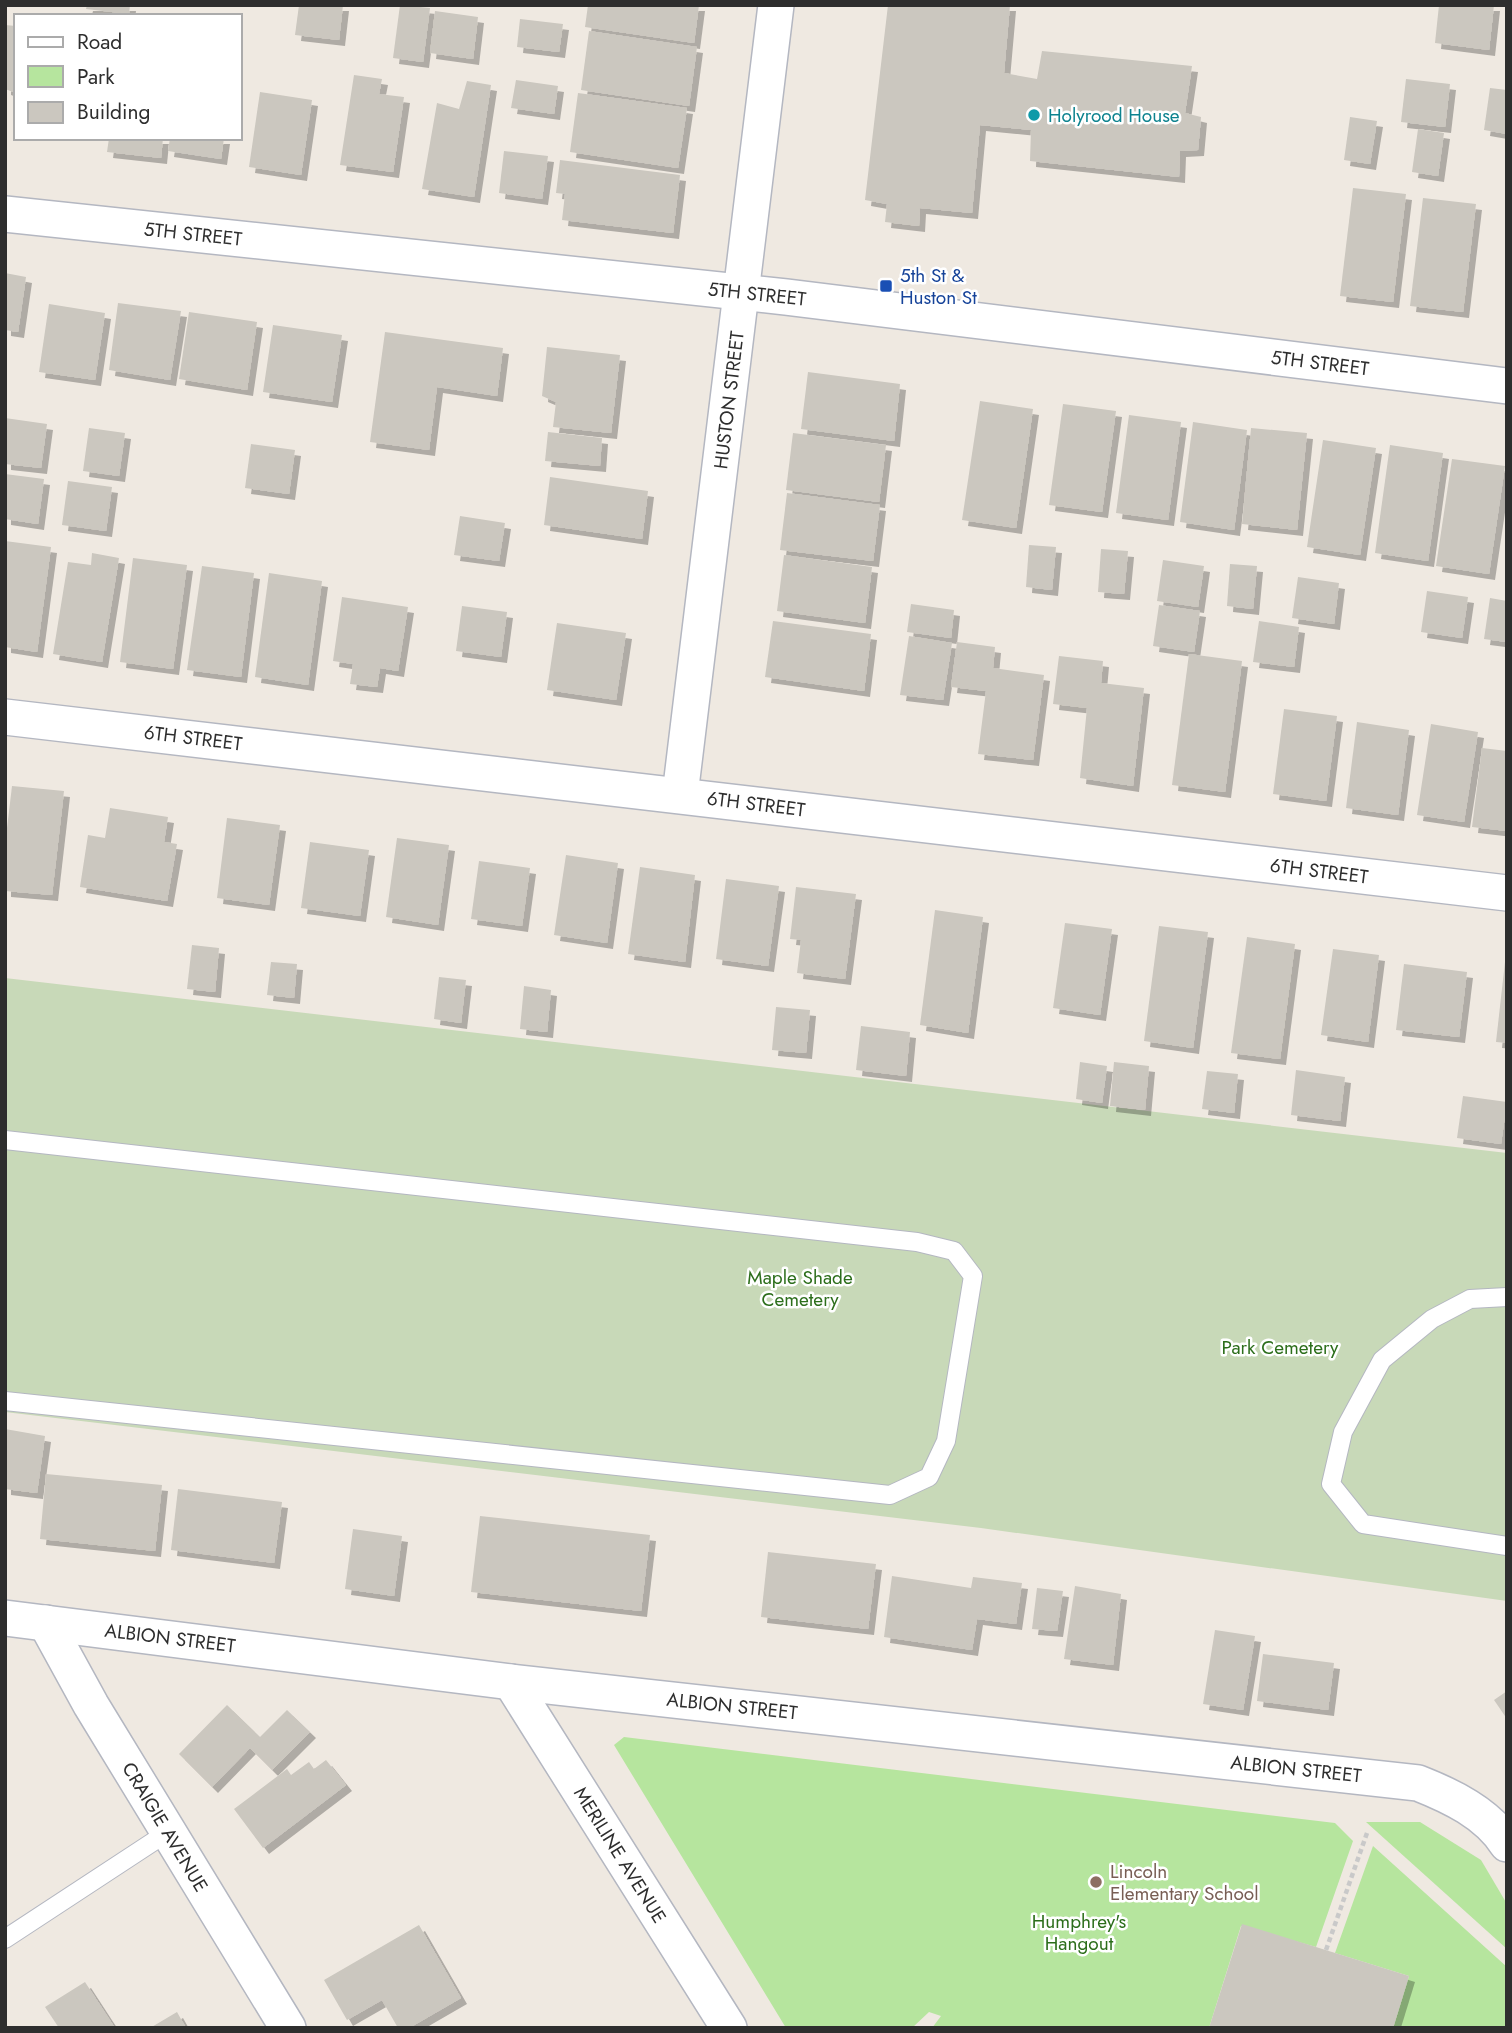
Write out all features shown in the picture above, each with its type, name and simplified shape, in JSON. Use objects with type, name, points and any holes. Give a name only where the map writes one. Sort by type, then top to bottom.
[{"type":"street","name":"HUSTON STREET","points":[[680,795],[776,5]]},
{"type":"street","name":"5TH STREET","points":[[5,214],[743,292],[1507,386]]},
{"type":"street","name":"6TH STREET","points":[[5,717],[1507,893]]},
{"type":"street","name":"ALBION STREET","points":[[5,1618],[511,1682],[1418,1783],[1458,1799],[1501,1834],[1507,1844]]},
{"type":"street","name":"CRAIGIE AVENUE","points":[[46,1623],[85,1695],[288,2028]]},
{"type":"street","name":"MERILINE AVENUE","points":[[511,1682],[729,2028]]},
{"type":"lane","points":[[5,1140],[916,1242],[954,1251],[973,1276],[946,1441],[929,1477],[890,1495],[5,1401]]},
{"type":"lane","points":[[1507,1297],[1471,1299],[1461,1304],[1432,1319],[1382,1360],[1343,1432],[1331,1484],[1363,1524],[1507,1546]]},
{"type":"lane","points":[[5,1939],[168,1832]]},
{"type":"path","points":[[1325,1950],[1367,1833]]},
{"type":"green space","name":"Maple Shade Cemetery","points":[[5,978],[1507,1153],[1507,1601],[981,1528],[5,1412]]},
{"type":"green space","name":"Lincoln Elementary School","points":[[624,1737],[1335,1823],[1353,1841],[1316,1947],[1241,1926],[1209,2028],[932,2028],[941,2016],[929,2012],[912,2028],[786,2028],[614,1745]]},
{"type":"green space","points":[[1366,1822],[1420,1822],[1481,1860],[1507,1904],[1507,1949]]},
{"type":"green space","points":[[1373,1846],[1507,1967],[1507,2028],[1393,2028],[1409,1976],[1335,1953]]},
{"type":"building","points":[[87,5],[130,5],[129,14],[86,9]]},
{"type":"building","points":[[299,5],[343,5],[339,40],[295,35]]},
{"type":"building","points":[[400,5],[430,8],[423,62],[393,58]]},
{"type":"building","points":[[588,5],[699,5],[694,43],[585,27]]},
{"type":"building","name":"Holyrood House","points":[[888,5],[1010,5],[1004,73],[1037,79],[1042,51],[1192,66],[1185,113],[1201,117],[1198,150],[1180,151],[1179,177],[1030,161],[1031,130],[980,125],[972,213],[920,208],[919,226],[885,222],[887,204],[865,200]]},
{"type":"building","points":[[1439,5],[1494,5],[1489,50],[1435,43]]},
{"type":"building","points":[[435,11],[478,17],[473,59],[430,53]]},
{"type":"building","points":[[520,19],[563,24],[559,52],[517,47]]},
{"type":"building","points":[[5,25],[14,26],[14,92],[5,89]]},
{"type":"building","points":[[589,31],[697,47],[689,106],[581,90]]},
{"type":"building","points":[[354,75],[382,79],[379,94],[404,97],[393,172],[340,165]]},
{"type":"building","points":[[1406,79],[1450,84],[1445,127],[1401,122]]},
{"type":"building","points":[[516,80],[558,86],[554,114],[511,108]]},
{"type":"building","points":[[467,81],[491,85],[474,197],[422,189],[437,103],[459,109]]},
{"type":"building","points":[[1490,88],[1507,90],[1507,134],[1484,130]]},
{"type":"building","points":[[260,92],[312,100],[301,175],[249,167]]},
{"type":"building","points":[[578,93],[687,108],[678,168],[570,152]]},
{"type":"building","points":[[1350,117],[1377,121],[1370,164],[1344,160]]},
{"type":"building","points":[[1418,129],[1444,133],[1438,176],[1412,172]]},
{"type":"building","points":[[109,140],[163,140],[161,158],[107,152]]},
{"type":"building","points":[[170,140],[224,140],[221,159],[168,151]]},
{"type":"building","points":[[504,151],[548,156],[542,199],[499,193]]},
{"type":"building","points":[[560,160],[680,175],[673,233],[562,220],[565,194],[556,193]]},
{"type":"building","points":[[1353,188],[1406,194],[1393,302],[1340,296]]},
{"type":"building","points":[[1423,198],[1476,204],[1463,312],[1410,306]]},
{"type":"building","points":[[5,273],[26,277],[18,332],[5,330]]},
{"type":"building","points":[[118,303],[181,311],[170,380],[109,370]]},
{"type":"building","points":[[49,304],[105,313],[95,380],[39,372]]},
{"type":"building","points":[[189,312],[257,322],[247,390],[179,379]]},
{"type":"building","points":[[273,325],[342,335],[332,402],[263,392]]},
{"type":"building","points":[[385,332],[503,348],[497,396],[437,387],[429,450],[370,442]]},
{"type":"building","points":[[547,347],[620,355],[611,433],[553,427],[556,402],[542,396]]},
{"type":"building","points":[[808,372],[900,384],[894,441],[801,429]]},
{"type":"building","points":[[980,401],[1033,409],[1016,528],[962,520]]},
{"type":"building","points":[[1063,404],[1116,411],[1102,512],[1049,505]]},
{"type":"building","points":[[1129,415],[1181,422],[1168,520],[1116,513]]},
{"type":"building","points":[[5,418],[47,424],[41,468],[5,464]]},
{"type":"building","points":[[1193,422],[1247,430],[1234,530],[1180,522]]},
{"type":"building","points":[[89,428],[125,433],[119,476],[83,471]]},
{"type":"building","points":[[1251,428],[1307,433],[1297,530],[1242,524]]},
{"type":"building","points":[[548,432],[602,438],[600,466],[545,461]]},
{"type":"building","points":[[793,433],[886,445],[879,502],[786,490]]},
{"type":"building","points":[[1323,440],[1376,448],[1360,555],[1307,547]]},
{"type":"building","points":[[251,444],[295,450],[289,494],[245,488]]},
{"type":"building","points":[[1390,445],[1443,453],[1428,561],[1375,553]]},
{"type":"building","points":[[1452,459],[1505,466],[1489,574],[1436,566]]},
{"type":"building","points":[[5,474],[44,479],[38,524],[5,519]]},
{"type":"building","points":[[550,477],[648,491],[642,539],[544,525]]},
{"type":"building","points":[[68,481],[112,487],[106,531],[62,525]]},
{"type":"building","points":[[787,493],[880,505],[873,561],[780,550]]},
{"type":"building","points":[[460,516],[505,523],[499,561],[454,555]]},
{"type":"building","points":[[5,541],[51,547],[37,652],[5,647]]},
{"type":"building","points":[[1029,545],[1056,547],[1052,590],[1026,587]]},
{"type":"building","points":[[1101,549],[1128,551],[1124,594],[1098,592]]},
{"type":"building","points":[[92,553],[119,558],[102,662],[53,654],[68,562],[91,565]]},
{"type":"building","points":[[784,555],[872,567],[865,623],[777,611]]},
{"type":"building","points":[[133,558],[187,565],[173,669],[120,662]]},
{"type":"building","points":[[1163,560],[1204,566],[1198,607],[1157,601]]},
{"type":"building","points":[[1230,564],[1257,566],[1253,609],[1227,606]]},
{"type":"building","points":[[202,566],[254,573],[241,677],[187,670]]},
{"type":"building","points":[[269,573],[322,581],[308,685],[255,677]]},
{"type":"building","points":[[1298,577],[1339,583],[1334,624],[1292,618]]},
{"type":"building","points":[[1427,591],[1468,597],[1462,638],[1421,632]]},
{"type":"building","points":[[342,597],[408,607],[398,671],[380,668],[377,687],[350,684],[353,664],[333,661]]},
{"type":"building","points":[[1490,598],[1507,601],[1507,642],[1484,639]]},
{"type":"building","points":[[911,604],[954,610],[951,638],[907,632]]},
{"type":"building","points":[[1159,605],[1200,611],[1194,652],[1153,646]]},
{"type":"building","points":[[462,606],[507,612],[501,657],[456,651]]},
{"type":"building","points":[[773,621],[871,634],[864,691],[765,677]]},
{"type":"building","points":[[1259,621],[1299,627],[1294,667],[1253,662]]},
{"type":"building","points":[[557,623],[626,633],[616,700],[547,690]]},
{"type":"building","points":[[909,636],[952,643],[943,700],[900,695]]},
{"type":"building","points":[[957,642],[995,647],[993,668],[1044,675],[1033,760],[978,754],[986,691],[951,687]]},
{"type":"building","points":[[1189,654],[1242,661],[1225,792],[1172,785]]},
{"type":"building","points":[[1059,656],[1103,661],[1101,683],[1144,688],[1133,786],[1080,778],[1087,708],[1053,704]]},
{"type":"building","points":[[1284,709],[1337,716],[1326,801],[1273,794]]},
{"type":"building","points":[[1357,722],[1409,730],[1398,815],[1346,808]]},
{"type":"building","points":[[1431,724],[1478,732],[1464,822],[1417,815]]},
{"type":"building","points":[[1482,748],[1507,751],[1507,831],[1472,827]]},
{"type":"building","points":[[12,786],[64,791],[52,895],[5,891],[5,845]]},
{"type":"building","points":[[110,808],[168,817],[164,842],[177,844],[167,901],[80,887],[88,835],[105,838]]},
{"type":"building","points":[[227,818],[280,825],[269,905],[217,898]]},
{"type":"building","points":[[397,838],[449,845],[438,925],[386,917]]},
{"type":"building","points":[[310,842],[369,850],[360,916],[301,908]]},
{"type":"building","points":[[566,855],[618,863],[607,943],[554,935]]},
{"type":"building","points":[[479,861],[530,868],[522,926],[471,919]]},
{"type":"building","points":[[640,867],[695,875],[685,962],[628,954]]},
{"type":"building","points":[[726,879],[779,886],[768,966],[716,959]]},
{"type":"building","points":[[796,887],[856,894],[845,979],[797,973],[801,940],[790,939]]},
{"type":"building","points":[[935,910],[983,917],[968,1033],[920,1025]]},
{"type":"building","points":[[1065,923],[1112,929],[1100,1015],[1053,1008]]},
{"type":"building","points":[[1159,926],[1208,932],[1193,1048],[1144,1041]]},
{"type":"building","points":[[1247,937],[1295,944],[1280,1059],[1231,1053]]},
{"type":"building","points":[[192,945],[219,948],[215,992],[187,989]]},
{"type":"building","points":[[1333,949],[1379,955],[1368,1042],[1321,1035]]},
{"type":"building","points":[[271,962],[297,964],[294,998],[267,995]]},
{"type":"building","points":[[1507,962],[1507,1043],[1496,1042]]},
{"type":"building","points":[[1404,964],[1467,972],[1459,1037],[1396,1030]]},
{"type":"building","points":[[439,977],[466,980],[461,1023],[434,1019]]},
{"type":"building","points":[[524,986],[551,990],[547,1032],[520,1029]]},
{"type":"building","points":[[776,1007],[810,1010],[806,1053],[772,1050]]},
{"type":"building","points":[[861,1026],[910,1032],[906,1076],[856,1070]]},
{"type":"building","points":[[1080,1062],[1107,1066],[1102,1103],[1076,1099]]},
{"type":"building","points":[[1114,1062],[1149,1066],[1145,1110],[1110,1106]]},
{"type":"building","points":[[1296,1070],[1345,1077],[1340,1121],[1291,1115]]},
{"type":"building","points":[[1207,1071],[1238,1074],[1234,1113],[1202,1109]]},
{"type":"building","points":[[1463,1096],[1507,1102],[1501,1144],[1457,1138]]},
{"type":"building","points":[[5,1429],[45,1436],[37,1493],[5,1489]]},
{"type":"building","points":[[46,1474],[162,1485],[155,1551],[40,1539]]},
{"type":"building","points":[[178,1489],[282,1502],[274,1563],[171,1550]]},
{"type":"building","points":[[480,1516],[650,1535],[641,1611],[471,1592]]},
{"type":"building","points":[[353,1529],[402,1536],[394,1596],[345,1589]]},
{"type":"building","points":[[768,1552],[876,1564],[868,1629],[761,1617]]},
{"type":"building","points":[[892,1576],[971,1588],[973,1577],[1022,1583],[1016,1624],[977,1619],[972,1650],[884,1637]]},
{"type":"building","points":[[1075,1586],[1121,1594],[1113,1665],[1064,1659]]},
{"type":"building","points":[[1037,1588],[1063,1591],[1057,1631],[1032,1629]]},
{"type":"building","points":[[1215,1630],[1255,1636],[1243,1710],[1203,1704]]},
{"type":"building","points":[[1263,1654],[1334,1663],[1328,1710],[1257,1701]]},
{"type":"building","points":[[1507,1691],[1507,1719],[1494,1700]]},
{"type":"building","points":[[227,1705],[260,1737],[287,1710],[310,1732],[272,1770],[250,1748],[212,1787],[179,1754]]},
{"type":"building","points":[[326,1760],[346,1785],[263,1848],[234,1809],[287,1769],[291,1775],[309,1762],[314,1769]]},
{"type":"building","name":"Lincoln Elementary School","points":[[1242,1924],[1409,1976],[1393,2028],[1209,2028]]},
{"type":"building","points":[[419,1925],[461,1998],[409,2028],[398,2028],[382,2000],[347,2020],[324,1980]]},
{"type":"building","points":[[85,1982],[115,2028],[59,2028],[45,2007]]},
{"type":"building","points":[[177,2012],[186,2028],[150,2028]]},
{"type":"place","name":"Holyrood House","points":[[1034,115]]},
{"type":"place","name":"5th St & Huston St","points":[[886,286]]},
{"type":"place","name":"Lincoln Elementary School","points":[[1096,1882]]},
{"type":"park label","name":"Park Cemetery","points":[[1280,1347]]},
{"type":"park label","name":"Humphrey's Hangout","points":[[1079,1932]]}]
